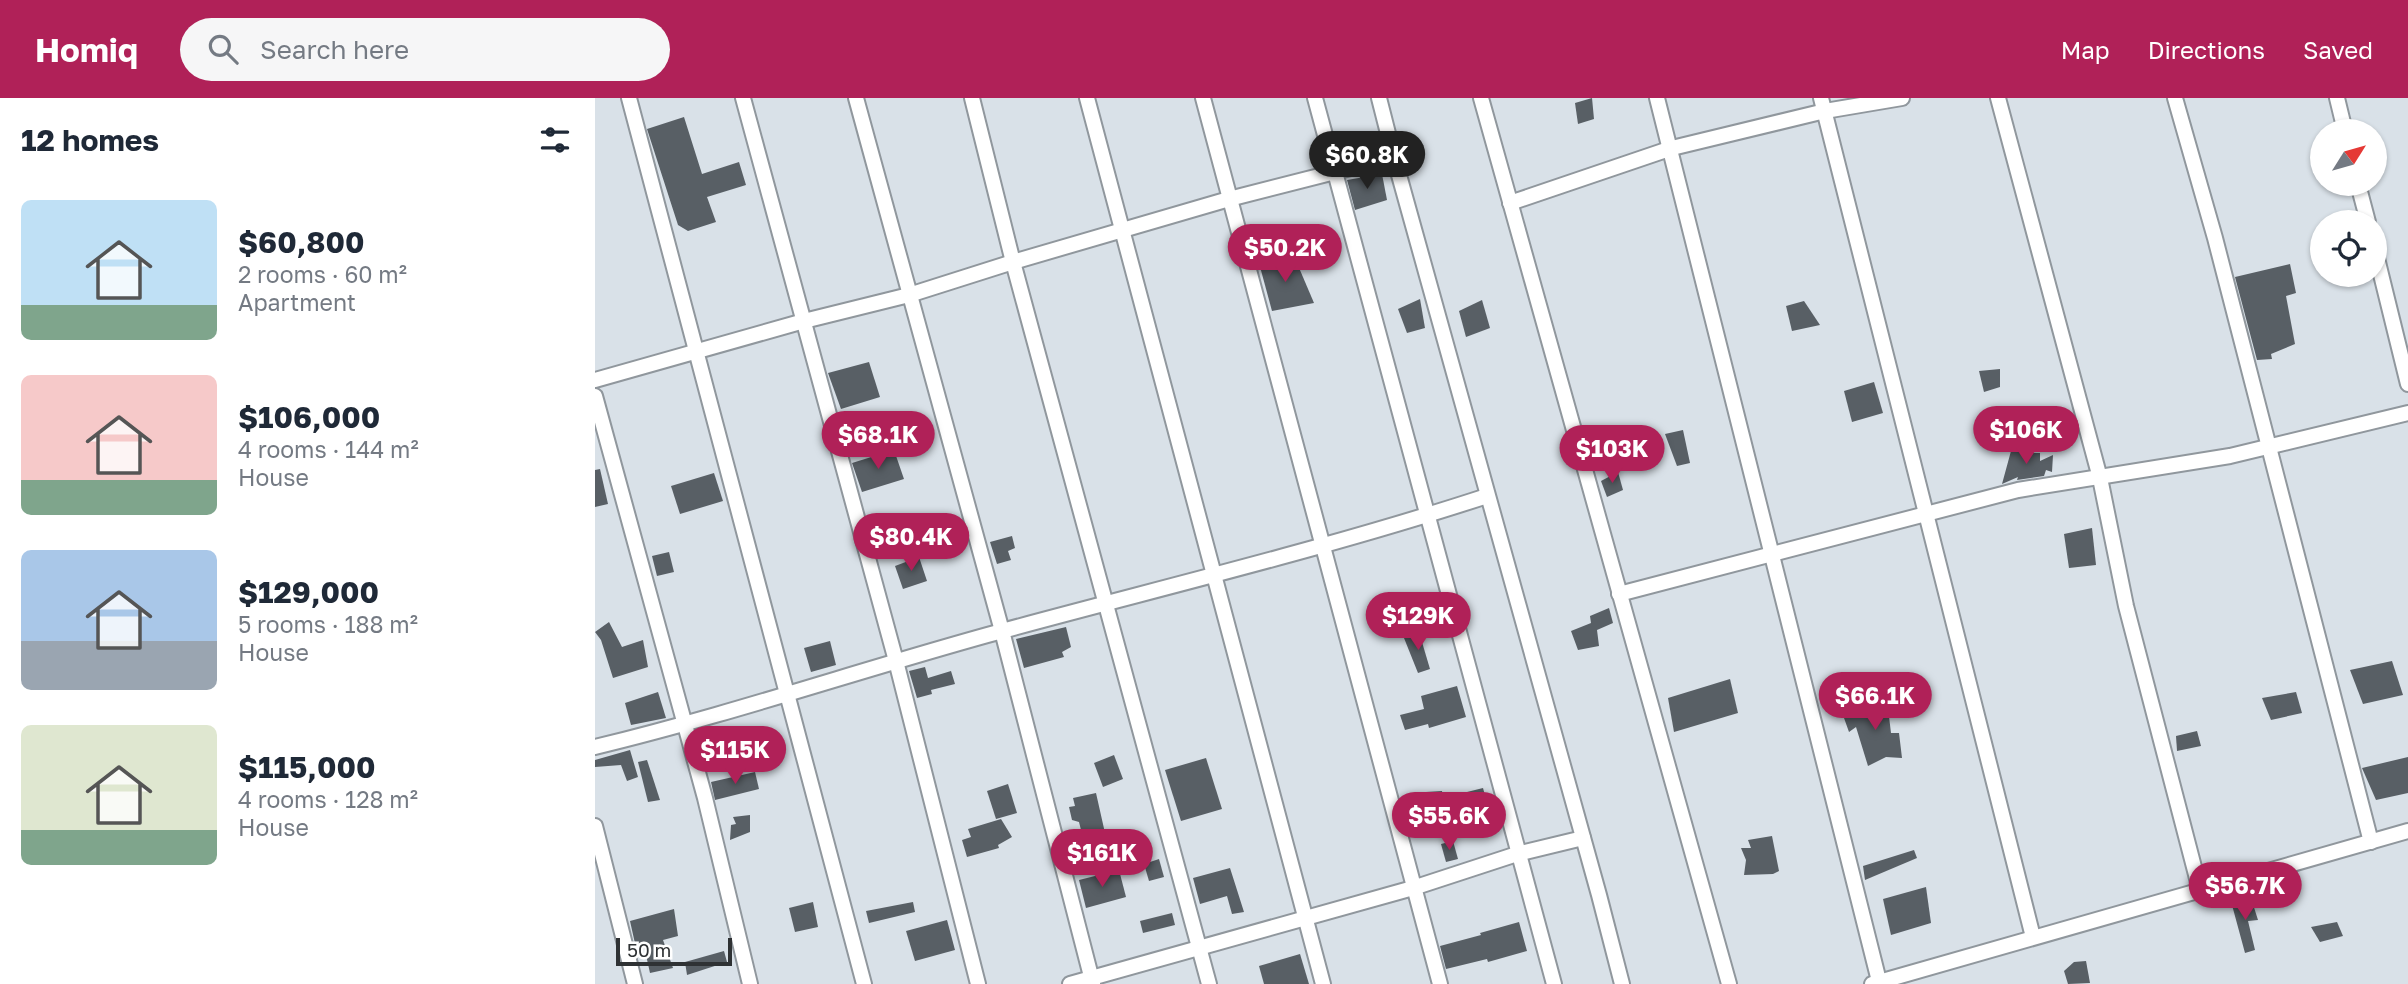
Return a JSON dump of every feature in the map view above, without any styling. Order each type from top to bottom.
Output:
[{"type":"street","points":[[629,98],[864,984]]},
{"type":"street","points":[[744,98],[896,661],[978,984]]},
{"type":"street","points":[[856,98],[1002,631],[1092,981]]},
{"type":"street","points":[[972,98],[1013,262],[1209,984]]},
{"type":"street","points":[[1087,98],[1323,984]]},
{"type":"street","points":[[1203,98],[1440,984]]},
{"type":"street","points":[[1315,98],[1554,984]]},
{"type":"street","points":[[1379,98],[1622,984]]},
{"type":"street","points":[[1481,98],[1729,984]]},
{"type":"street","points":[[1657,98],[1672,148],[1772,553],[1875,983],[2408,831]]},
{"type":"street","points":[[1510,203],[1672,148],[1823,105],[1902,98]]},
{"type":"street","points":[[1998,98],[2100,478],[2126,606],[2200,890]]},
{"type":"street","points":[[2175,98],[2215,238],[2371,842]]},
{"type":"street","points":[[2337,98],[2343,119]]},
{"type":"street","points":[[1823,105],[1924,514],[2033,937]]},
{"type":"street","points":[[595,380],[804,321],[909,295],[1229,199],[1394,157]]},
{"type":"street","points":[[2384,287],[2408,384]]},
{"type":"street","points":[[595,396],[705,798],[750,984]]},
{"type":"street","points":[[1619,594],[2018,490],[2270,447],[2408,414]]},
{"type":"street","points":[[595,747],[685,725],[896,661],[1324,545],[1487,496]]},
{"type":"street","points":[[595,826],[635,984]]},
{"type":"street","points":[[1070,984],[1092,981],[1199,946],[1413,888],[1517,854],[1583,838]]},
{"type":"building","points":[[1592,98],[1594,119],[1578,124],[1575,103]]},
{"type":"building","points":[[684,117],[702,174],[739,162],[746,185],[707,197],[716,222],[688,231],[678,225],[647,129]]},
{"type":"building","points":[[1382,174],[1387,200],[1355,210],[1347,180]]},
{"type":"building","points":[[1294,256],[1314,303],[1272,311],[1259,263]]},
{"type":"building","points":[[2290,264],[2296,293],[2286,296],[2295,344],[2271,354],[2272,359],[2257,360],[2235,277]]},
{"type":"building","points":[[1420,299],[1425,328],[1407,333],[1398,309]]},
{"type":"building","points":[[1482,300],[1490,328],[1466,337],[1459,311]]},
{"type":"building","points":[[1804,301],[1820,325],[1792,331],[1786,306]]},
{"type":"building","points":[[869,362],[880,397],[841,409],[828,373]]},
{"type":"building","points":[[2000,369],[2000,387],[1984,392],[1979,371]]},
{"type":"building","points":[[1874,382],[1883,413],[1852,422],[1844,391]]},
{"type":"building","points":[[1683,430],[1690,463],[1677,466],[1665,434]]},
{"type":"building","points":[[2025,448],[2026,453],[2040,453],[2040,461],[2053,455],[2052,472],[2046,470],[2044,476],[2017,480],[2018,477],[2002,484],[2011,451]]},
{"type":"building","points":[[894,450],[904,479],[862,492],[852,463]]},
{"type":"building","points":[[600,469],[608,504],[595,507],[595,470]]},
{"type":"building","points":[[1618,472],[1623,490],[1607,497],[1601,481]]},
{"type":"building","points":[[714,473],[723,501],[680,514],[671,486]]},
{"type":"building","points":[[2092,528],[2096,565],[2069,568],[2064,534]]},
{"type":"building","points":[[1012,536],[1015,548],[1008,551],[1011,560],[997,564],[990,542]]},
{"type":"building","points":[[669,552],[674,572],[657,576],[652,556]]},
{"type":"building","points":[[919,557],[927,581],[903,589],[895,566]]},
{"type":"building","points":[[1609,608],[1613,623],[1597,630],[1599,646],[1578,650],[1571,631],[1591,623],[1590,616]]},
{"type":"building","points":[[609,622],[622,647],[643,640],[648,667],[613,678],[601,640],[595,632]]},
{"type":"building","points":[[1066,627],[1071,647],[1062,652],[1064,657],[1024,668],[1016,639]]},
{"type":"building","points":[[1419,632],[1430,669],[1418,673],[1404,638]]},
{"type":"building","points":[[830,641],[836,665],[811,672],[804,648]]},
{"type":"building","points":[[2392,661],[2403,695],[2363,704],[2350,670]]},
{"type":"building","points":[[925,667],[928,678],[951,671],[955,684],[931,690],[932,694],[917,698],[909,671]]},
{"type":"building","points":[[1730,679],[1738,713],[1674,732],[1668,698]]},
{"type":"building","points":[[1457,686],[1466,717],[1429,728],[1428,724],[1405,730],[1400,715],[1424,709],[1421,696]]},
{"type":"building","points":[[658,692],[666,718],[631,725],[625,703]]},
{"type":"building","points":[[2296,692],[2302,713],[2271,720],[2262,698]]},
{"type":"building","points":[[1887,700],[1891,733],[1899,733],[1902,758],[1886,757],[1868,766],[1856,727],[1849,732],[1844,718],[1855,712],[1854,706]]},
{"type":"building","points":[[2197,731],[2201,746],[2177,751],[2176,736]]},
{"type":"building","points":[[630,750],[638,777],[627,781],[621,765],[595,767],[595,760]]},
{"type":"building","points":[[1114,755],[1123,779],[1103,787],[1094,763]]},
{"type":"building","points":[[2408,757],[2408,793],[2376,800],[2362,768]]},
{"type":"building","points":[[1206,758],[1222,809],[1181,821],[1165,770]]},
{"type":"building","points":[[647,760],[660,800],[648,802],[638,762]]},
{"type":"building","points":[[755,772],[759,789],[715,800],[711,782]]},
{"type":"building","points":[[1008,784],[1017,813],[996,819],[987,791]]},
{"type":"building","points":[[1483,788],[1486,799],[1446,810],[1415,813],[1414,806],[1427,802],[1426,792],[1442,791],[1443,798]]},
{"type":"building","points":[[1096,793],[1105,833],[1083,838],[1079,822],[1072,820],[1069,807],[1075,806],[1073,798]]},
{"type":"building","points":[[750,815],[750,832],[730,840],[731,825],[736,824],[733,817]]},
{"type":"building","points":[[1001,819],[1012,837],[998,845],[999,848],[967,857],[962,840],[971,837],[968,829]]},
{"type":"building","points":[[1772,836],[1779,871],[1773,874],[1744,875],[1746,860],[1741,848],[1751,848],[1748,840]]},
{"type":"building","points":[[1453,841],[1458,859],[1446,862],[1441,844]]},
{"type":"building","points":[[1914,850],[1917,858],[1865,880],[1863,866]]},
{"type":"building","points":[[1159,859],[1164,877],[1149,881],[1144,864]]},
{"type":"building","points":[[1230,868],[1244,912],[1232,914],[1227,896],[1200,904],[1193,878]]},
{"type":"building","points":[[1119,870],[1126,897],[1086,908],[1079,880]]},
{"type":"building","points":[[1926,887],[1931,923],[1891,935],[1883,899]]},
{"type":"building","points":[[2251,898],[2258,920],[2248,921],[2255,950],[2245,953],[2232,905]]},
{"type":"building","points":[[813,902],[818,927],[795,932],[789,908]]},
{"type":"building","points":[[913,902],[915,912],[869,923],[866,911]]},
{"type":"building","points":[[674,909],[678,936],[663,940],[673,968],[650,973],[644,946],[636,948],[630,921]]},
{"type":"building","points":[[1172,913],[1175,925],[1143,933],[1140,921]]},
{"type":"building","points":[[947,920],[955,950],[915,961],[906,931]]},
{"type":"building","points":[[1519,922],[1527,951],[1488,962],[1487,959],[1446,969],[1440,946]]},
{"type":"building","points":[[2337,922],[2343,936],[2320,942],[2311,927]]},
{"type":"building","points":[[724,951],[727,962],[687,975],[685,962]]},
{"type":"building","points":[[1300,954],[1309,984],[1264,984],[1259,966]]},
{"type":"building","points":[[2086,961],[2090,983],[2068,984],[2064,971],[2074,962]]}]
